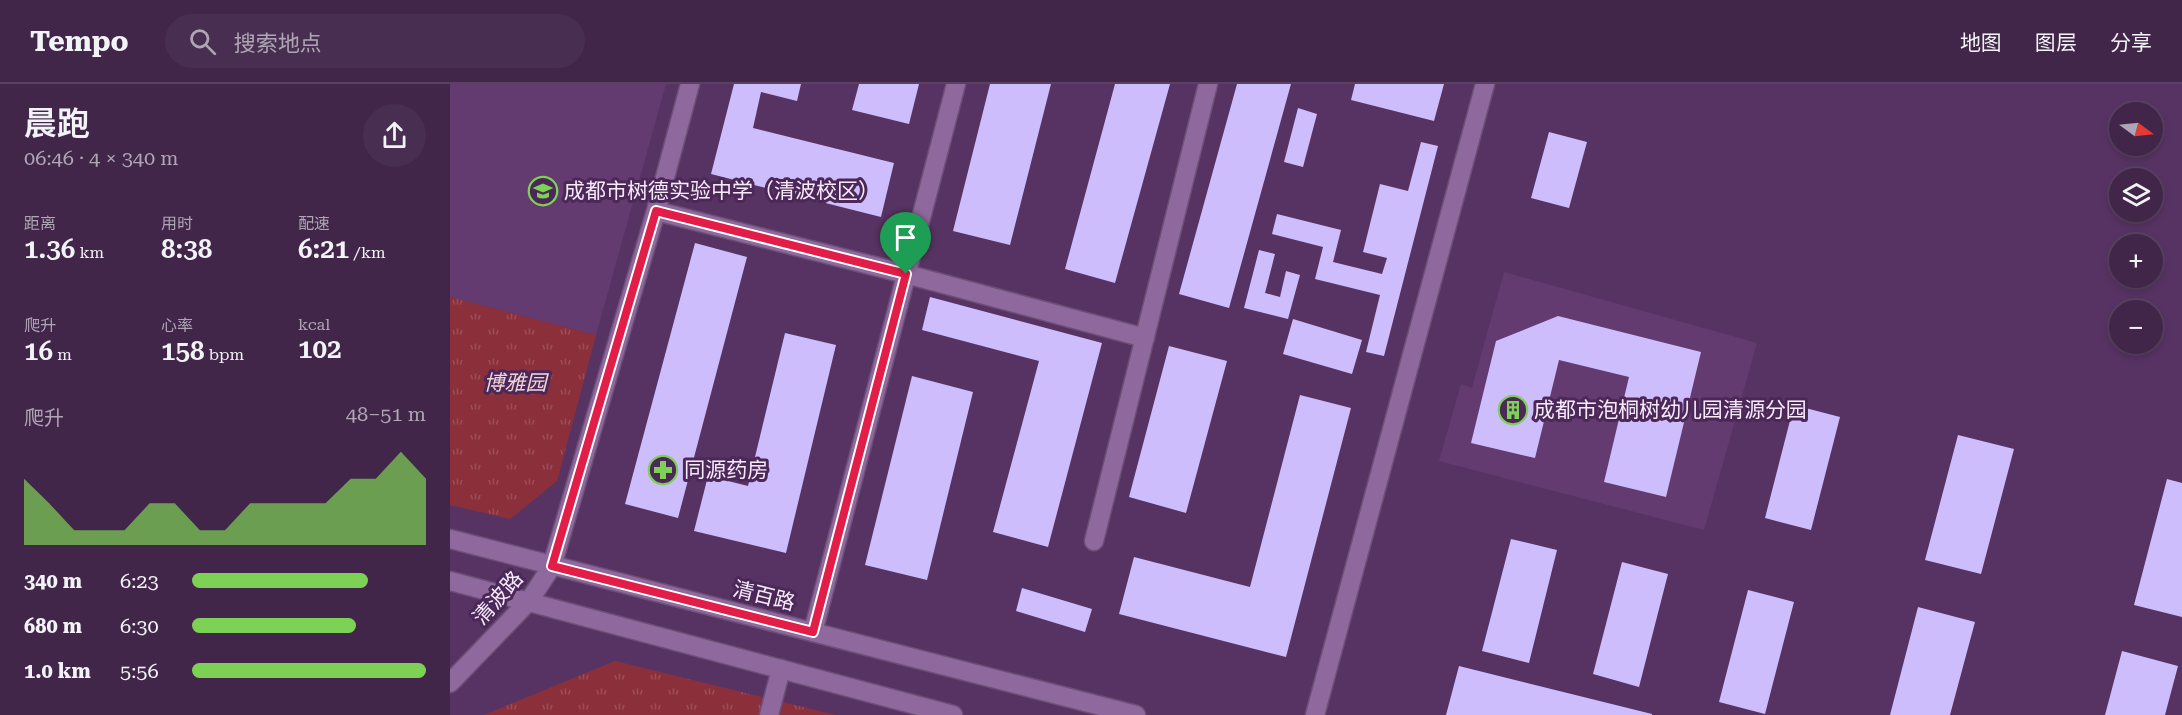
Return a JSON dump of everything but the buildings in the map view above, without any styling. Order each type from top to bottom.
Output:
[{"type":"street","name":"清波路","points":[[450,683],[529,601],[552,566],[656,211],[690,84]]},
{"type":"street","points":[[813,632],[956,84]]},
{"type":"street","points":[[1094,541],[1208,84]]},
{"type":"street","points":[[1315,715],[1485,84]]},
{"type":"street","points":[[656,211],[906,274],[1145,338]]},
{"type":"street","name":"清百路","points":[[450,539],[1136,715]]},
{"type":"street","points":[[450,581],[953,715]]},
{"type":"street","points":[[769,715],[781,669]]},
{"type":"shaded area","name":"成都市树德实验中学（清波校区）","points":[[450,84],[666,84],[596,335],[450,297]]},
{"type":"shaded area","points":[[1504,272],[1757,343],[1704,530],[1439,461],[1461,384],[1472,388]]},
{"type":"green space","name":"博雅园","points":[[450,297],[596,335],[557,481],[510,519],[450,505]]},
{"type":"green space","points":[[615,661],[836,715],[484,715]]},
{"type":"place","name":"成都市树德实验中学（清波校区）","points":[[543,191]]},
{"type":"place","name":"成都市泡桐树幼儿园清源分园","points":[[1513,410]]},
{"type":"place","name":"同源药房","points":[[663,470]]},
{"type":"route","points":[[656,211],[906,274],[813,632],[552,566],[656,211]]}]
